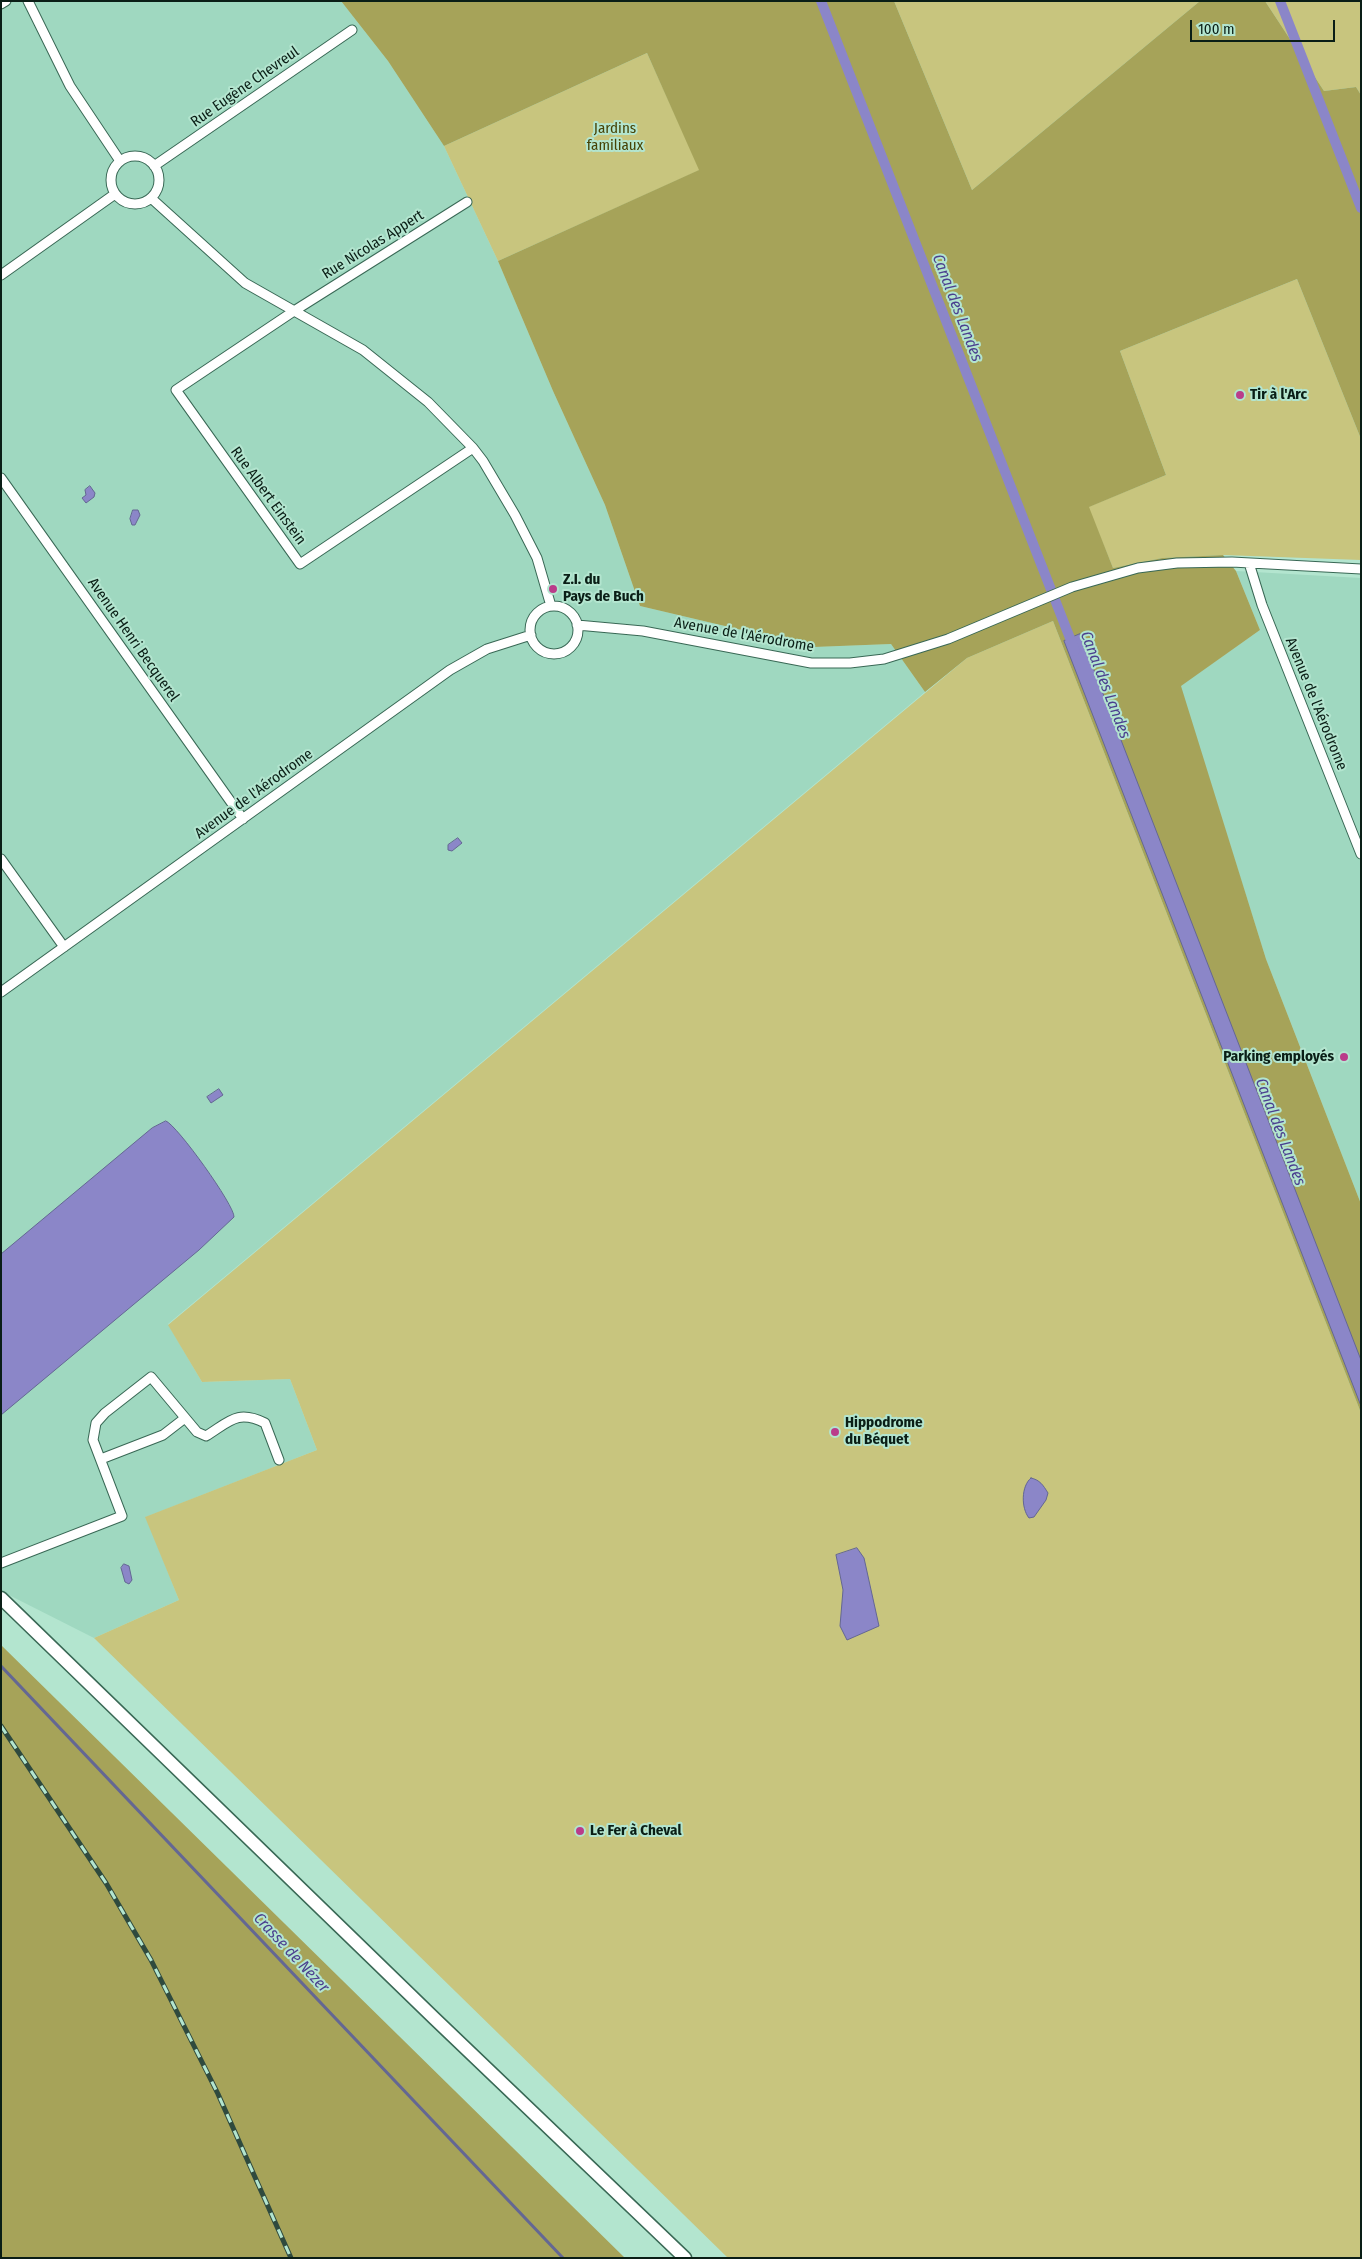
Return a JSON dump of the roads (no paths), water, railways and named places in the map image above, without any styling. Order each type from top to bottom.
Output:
[{"type":"main road","points":[[1,1598],[685,2258]]},
{"type":"street","points":[[1,4],[6,1]]},
{"type":"street","points":[[28,1],[70,86],[120,162]]},
{"type":"street","name":"Rue Eugène Chevreul","points":[[154,166],[352,30]]},
{"type":"street","points":[[137,156],[149,160],[154,166],[159,182],[155,194],[151,198],[135,204],[124,201],[115,194],[111,184],[112,174],[125,158],[137,156]]},
{"type":"street","points":[[1,275],[115,194]]},
{"type":"street","points":[[151,198],[245,283],[363,350],[428,402],[473,448],[515,515],[537,558],[551,606]]},
{"type":"street","name":"Rue Nicolas Appert","points":[[294,311],[466,202]]},
{"type":"street","name":"Rue Albert Einstein","points":[[294,311],[176,390],[300,564],[473,448]]},
{"type":"street","name":"Avenue Henri Becquerel","points":[[1,478],[243,819]]},
{"type":"street","name":"Avenue de l'Aérodrome","points":[[577,625],[643,631],[811,662],[850,663],[884,659],[948,639],[1072,587],[1115,573],[1161,564],[1249,563],[1361,569]]},
{"type":"street","name":"Avenue de l'Aérodrome","points":[[1249,563],[1262,605],[1361,854]]},
{"type":"street","points":[[551,606],[564,608],[570,612],[577,625],[576,639],[572,645],[560,653],[545,652],[539,648],[531,636],[530,628],[537,613],[551,606]]},
{"type":"street","name":"Avenue de l'Aérodrome","points":[[1,992],[450,670],[487,649],[531,636]]},
{"type":"street","points":[[1,859],[64,947]]},
{"type":"street","points":[[1,1563],[122,1516],[93,1440],[96,1423],[105,1413],[151,1377],[196,1432],[206,1436],[235,1416],[253,1417],[265,1423],[279,1460]]},
{"type":"street","points":[[101,1459],[162,1435],[185,1418]]},
{"type":"waterway","name":"Canal des Landes","points":[[821,1],[1075,651]]},
{"type":"waterway","points":[[1280,1],[1361,208]]},
{"type":"waterway","name":"Crasse de Nézer","points":[[1,1666],[563,2258]]},
{"type":"railway","points":[[1,1726],[106,1883],[151,1960],[218,2094],[291,2258]]},
{"type":"place","name":"Tir à l'Arc","points":[[1240,395]]},
{"type":"place","name":"Z.I. du Pays de Buch","points":[[553,589]]},
{"type":"place","name":"Parking employés","points":[[1344,1057]]},
{"type":"place","name":"Hippodrome du Béquet","points":[[835,1432]]},
{"type":"place","name":"Le Fer à Cheval","points":[[580,1831]]},
{"type":"park label","name":"Jardins familiaux","points":[[615,138]]}]
